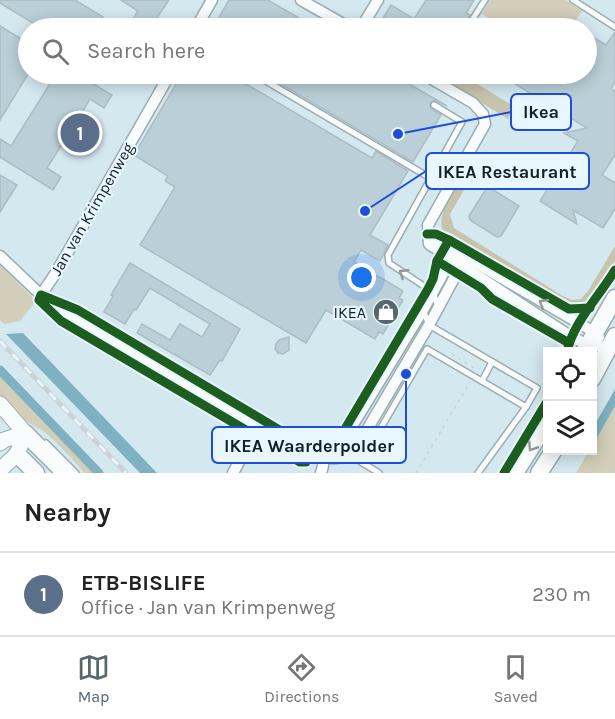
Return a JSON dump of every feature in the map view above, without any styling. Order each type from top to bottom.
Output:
[{"type":"main road","points":[[588,343],[615,298]]},
{"type":"main road","points":[[597,370],[612,342]]},
{"type":"main road","points":[[3,407],[65,473]]},
{"type":"main road","points":[[515,473],[543,429]]},
{"type":"main road","points":[[1,440],[26,433]]},
{"type":"main road","points":[[0,470],[17,454],[26,433]]},
{"type":"main road","points":[[1,440],[36,473]]},
{"type":"main road","points":[[539,473],[551,455]]},
{"type":"street","points":[[201,18],[212,0]]},
{"type":"street","points":[[301,0],[332,18]]},
{"type":"street","points":[[367,18],[378,0]]},
{"type":"street","name":"Jan van Krimpenweg","points":[[0,256],[46,293],[164,84]]},
{"type":"street","points":[[446,84],[483,114],[484,124],[428,225],[427,234],[477,275],[567,334],[588,343],[612,342]]},
{"type":"street","points":[[46,293],[76,321],[309,453],[331,460],[342,458],[356,450],[392,400],[448,288],[458,259]]},
{"type":"street","points":[[322,457],[340,446],[433,292],[458,259]]},
{"type":"street","points":[[458,259],[588,343]]},
{"type":"street","points":[[448,288],[462,277],[477,275]]},
{"type":"street","points":[[234,473],[259,425]]},
{"type":"street","points":[[321,473],[322,457]]},
{"type":"lane","points":[[473,18],[485,0]]},
{"type":"lane","points":[[573,0],[615,27]]},
{"type":"lane","points":[[271,84],[432,179]]},
{"type":"lane","points":[[434,105],[462,122],[388,255],[389,263],[433,292],[438,308]]},
{"type":"lane","points":[[423,310],[429,324],[537,388],[478,473]]},
{"type":"lane","points":[[379,473],[361,462],[392,400],[427,350],[526,407]]},
{"type":"lane","points":[[482,381],[492,362]]},
{"type":"lane","points":[[3,407],[56,452],[76,473]]},
{"type":"path","points":[[416,473],[478,369],[450,353]]},
{"type":"shaded area","points":[[490,0],[565,0],[582,11],[577,18],[489,18],[482,14]]},
{"type":"shaded area","points":[[451,84],[477,84],[515,107],[508,119]]},
{"type":"shaded area","points":[[469,164],[477,168],[450,214],[454,228],[563,296],[572,300],[581,299],[615,246],[615,261],[588,302],[577,307],[570,306],[443,231],[441,223],[445,206]]},
{"type":"shaded area","points":[[0,265],[36,301],[20,321],[4,324],[0,320]]},
{"type":"shaded area","points":[[0,374],[95,473],[85,473],[56,442],[24,420],[0,395]]},
{"type":"shaded area","points":[[615,406],[615,473],[576,473],[587,455],[597,455],[597,438]]},
{"type":"water","points":[[23,333],[157,473],[140,473],[6,334]]},
{"type":"water","points":[[615,389],[615,406],[597,438],[597,421]]},
{"type":"building","points":[[0,0],[75,0],[103,17],[25,18],[0,3]]},
{"type":"building","points":[[121,0],[169,0],[157,18],[134,18],[138,11]]},
{"type":"building","points":[[229,0],[268,0],[299,18],[219,18]]},
{"type":"building","points":[[426,0],[474,0],[466,13],[470,15],[468,18],[415,18]]},
{"type":"building","points":[[391,5],[412,18],[383,18]]},
{"type":"building","points":[[0,26],[18,37],[18,84],[22,84],[0,120]]},
{"type":"building","points":[[615,32],[615,82],[611,89],[615,91],[615,155],[602,175],[615,183],[615,209],[603,228],[573,210],[577,224],[540,201],[578,141],[564,133],[587,128],[515,84],[597,84],[597,40],[606,45]]},
{"type":"building","points":[[50,84],[94,84],[112,95],[104,108],[90,99],[78,119],[92,127],[80,146],[66,138],[47,168],[61,177],[53,190],[0,157],[0,139],[11,146]]},
{"type":"building","points":[[176,84],[246,84],[372,158],[376,151],[408,171],[370,235],[388,245],[380,261],[361,250],[354,262],[403,291],[399,298],[403,300],[383,334],[379,332],[375,339],[326,310],[306,343],[140,245],[175,187],[165,181],[168,176],[134,155]]},
{"type":"building","points":[[281,84],[409,84],[447,106],[435,100],[430,103],[431,109],[441,115],[413,162]]},
{"type":"building","points":[[0,175],[17,185],[0,212]]},
{"type":"building","points":[[490,188],[519,206],[501,236],[497,237],[470,220],[469,216],[486,189]]},
{"type":"building","points":[[130,263],[240,329],[222,361],[220,360],[210,375],[137,333],[142,324],[170,340],[180,324],[202,337],[210,324],[150,288],[125,324],[104,312]]},
{"type":"building","points":[[289,337],[289,350],[283,354],[278,353],[275,349],[276,344],[279,340]]},
{"type":"waterway","points":[[0,370],[99,473]]},
{"type":"railway","points":[[0,341],[126,473]]},
{"type":"cycle path","points":[[427,234],[436,234],[449,240],[569,309],[590,308]]},
{"type":"cycle path","points":[[308,447],[306,462],[300,462],[61,321],[39,300],[41,295],[78,310],[308,447],[325,449],[339,439],[428,289],[437,261],[449,240]]},
{"type":"cycle path","points":[[437,261],[481,288],[492,299],[569,343]]},
{"type":"cycle path","points":[[568,347],[581,320],[615,270]]},
{"type":"cycle path","points":[[504,473],[547,401]]},
{"type":"place","name":"ETB-BISLIFE","points":[[80,133]]},
{"type":"place","name":"Ikea","points":[[398,134]]},
{"type":"place","name":"IKEA Restaurant","points":[[365,211]]},
{"type":"place","name":"IKEA","points":[[386,312]]},
{"type":"place","name":"IKEA Waarderpolder","points":[[406,374]]}]
